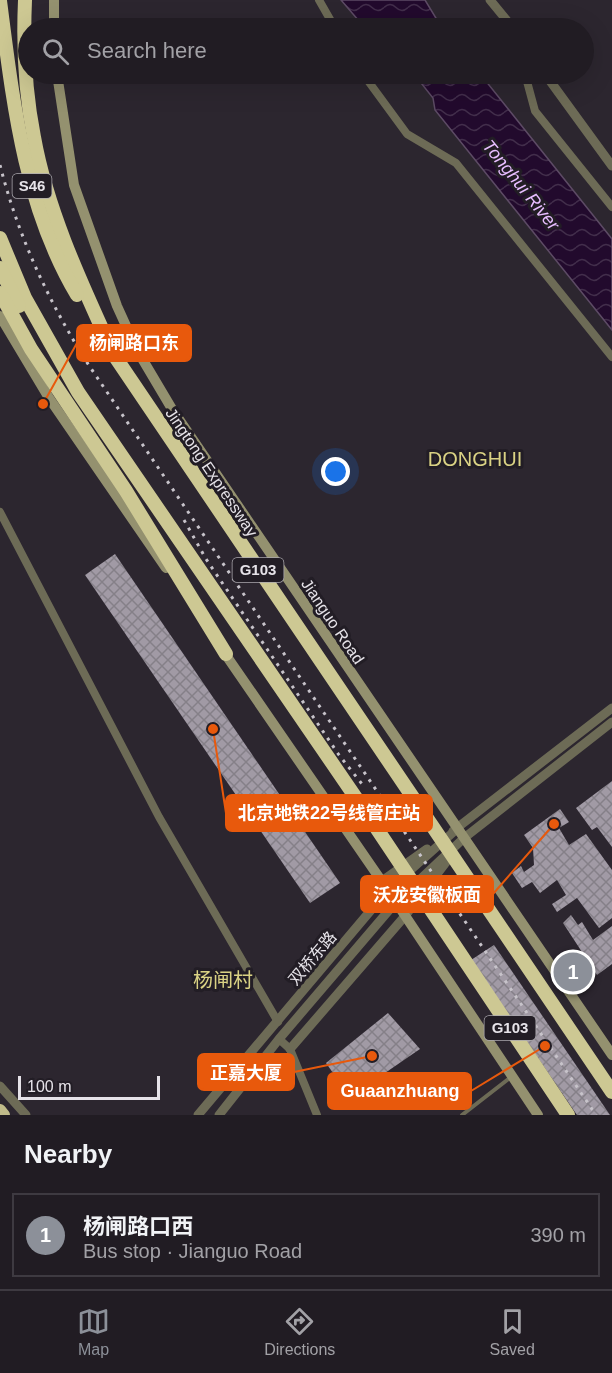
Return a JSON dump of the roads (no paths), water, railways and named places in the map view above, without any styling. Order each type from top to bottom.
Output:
[{"type":"highway","name":"Jingtong Expressway","points":[[25,0],[25,18]]},
{"type":"highway","name":"S46","points":[[0,1],[12,99],[25,163],[41,214],[74,289],[114,356]]},
{"type":"highway","name":"Jingtong Expressway","points":[[28,84],[34,137],[52,204],[80,280],[114,356],[612,1092]]},
{"type":"highway","name":"G103","points":[[0,238],[25,298],[78,392],[367,814],[568,1115]]},
{"type":"highway","points":[[0,268],[21,309],[78,392]]},
{"type":"highway","points":[[0,293],[31,349],[126,492],[226,654]]},
{"type":"highway","points":[[0,1110],[4,1115]]},
{"type":"main road","points":[[54,0],[54,18]]},
{"type":"main road","name":"Jianguo Road","points":[[59,84],[74,185],[117,306],[142,359],[172,409],[612,1055]]},
{"type":"main road","points":[[0,315],[49,398],[388,890],[538,1115]]},
{"type":"street","points":[[319,0],[329,18]]},
{"type":"street","points":[[490,0],[505,18]]},
{"type":"street","points":[[370,84],[407,134],[456,163],[612,357]]},
{"type":"street","points":[[528,84],[535,111],[612,207]]},
{"type":"street","points":[[552,84],[612,166]]},
{"type":"street","points":[[0,512],[159,817],[278,1022]]},
{"type":"street","name":"双桥东路","points":[[381,881],[458,828],[612,708]]},
{"type":"street","name":"双桥东路","points":[[219,1115],[279,1039],[396,902],[464,838],[612,722]]},
{"type":"street","name":"双桥东路","points":[[198,1115],[388,890],[458,828]]},
{"type":"street","name":"双桥东路","points":[[290,1049],[405,916],[464,838]]},
{"type":"street","points":[[279,1039],[290,1049],[317,1115]]},
{"type":"street","points":[[0,1086],[26,1115]]},
{"type":"lane","points":[[142,359],[177,339]]},
{"type":"lane","points":[[462,1115],[512,1077]]},
{"type":"water","points":[[341,0],[425,0],[436,18],[356,18]]},
{"type":"water","name":"Tonghui River","points":[[422,84],[488,84],[612,239],[612,330],[435,110],[433,98]]},
{"type":"railway","points":[[0,165],[25,242],[59,315],[86,361],[596,1115]]},
{"type":"railway","points":[[184,520],[206,559],[339,755],[362,784]]},
{"type":"place","name":"杨闸路口东","points":[[43,404]]},
{"type":"place","name":"北京地铁22号线管庄站","points":[[213,729]]},
{"type":"place","name":"沃龙安徽板面","points":[[554,824]]},
{"type":"place","name":"杨闸路口西","points":[[573,972]]},
{"type":"place","name":"Guaanzhuang","points":[[545,1046]]},
{"type":"place","name":"正嘉大厦","points":[[372,1056]]},
{"type":"district","name":"DONGHUI","points":[[475,459]]},
{"type":"district","name":"杨闸村","points":[[223,980]]}]
